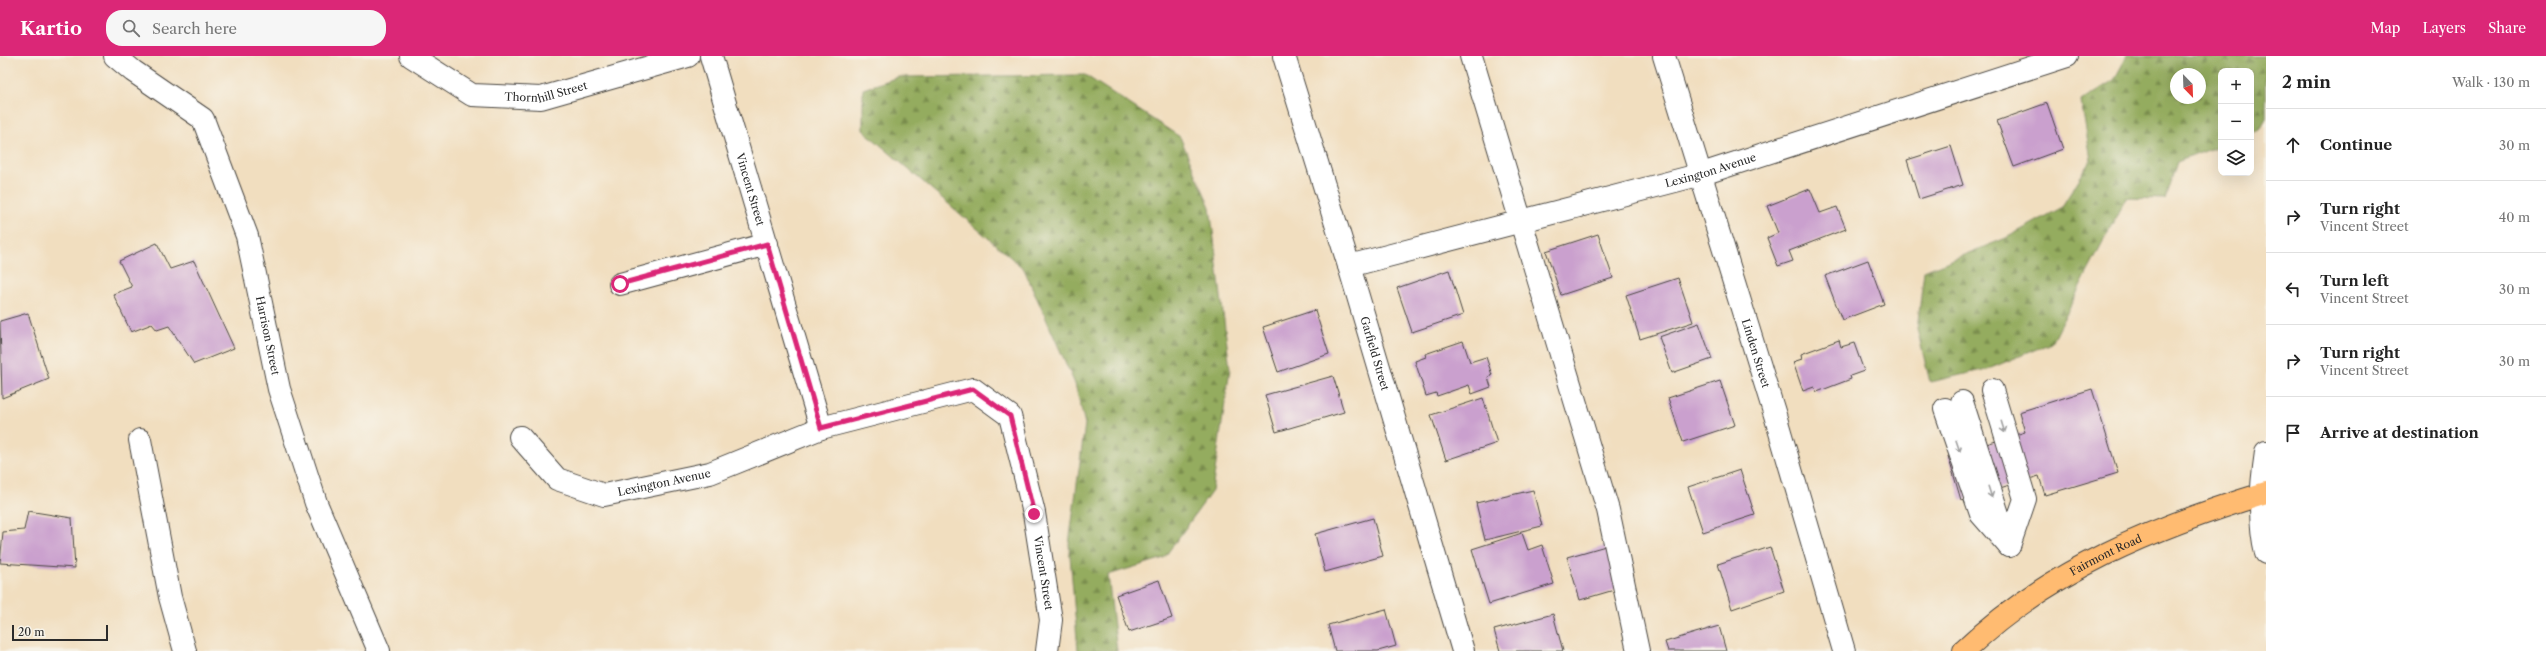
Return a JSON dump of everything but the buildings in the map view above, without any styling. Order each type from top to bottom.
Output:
[{"type":"main road","name":"Fairmont Road","points":[[1964,651],[1980,636],[2038,592],[2085,564],[2126,543],[2202,513],[2263,494]]},
{"type":"street","name":"Harrison Street","points":[[115,56],[133,72],[203,119],[247,236],[279,389],[316,503],[379,651]]},
{"type":"street","name":"Thornhill Street","points":[[410,56],[472,95],[541,98],[688,56]]},
{"type":"street","name":"Vincent Street","points":[[711,56],[821,428],[973,389],[1010,416],[1034,514],[1051,620],[1047,651]]},
{"type":"street","name":"Garfield Street","points":[[1284,56],[1349,266],[1463,651]]},
{"type":"street","points":[[1471,56],[1608,510],[1638,651]]},
{"type":"street","name":"Linden Street","points":[[1664,56],[1702,174],[1844,651]]},
{"type":"street","name":"Lexington Avenue","points":[[1349,266],[1702,174],[2067,56]]},
{"type":"street","points":[[620,284],[767,244]]},
{"type":"street","points":[[1969,399],[2025,499],[2009,546],[1969,399]]},
{"type":"street","name":"Lexington Avenue","points":[[520,437],[557,479],[604,495],[710,474],[821,428]]},
{"type":"street","points":[[140,440],[170,597],[185,651]]},
{"type":"street","points":[[2266,452],[2262,536],[2266,553]]},
{"type":"green space","points":[[2127,56],[2266,56],[2266,119],[2260,130],[2254,132],[2254,68],[2218,68],[2218,146],[2177,162],[2165,199],[2126,198],[2051,343],[1991,368],[1930,382],[1917,329],[1924,271],[2006,238],[2061,208],[2091,160],[2081,101],[2114,80]]},
{"type":"green space","points":[[1085,75],[1180,137],[1210,207],[1230,369],[1212,491],[1164,558],[1108,575],[1117,651],[1078,651],[1069,544],[1085,424],[1075,384],[1024,269],[863,130],[863,89],[898,77]]},
{"type":"route","points":[[620,284],[767,244],[821,428],[915,402],[973,389],[1010,416],[1034,514]]}]
